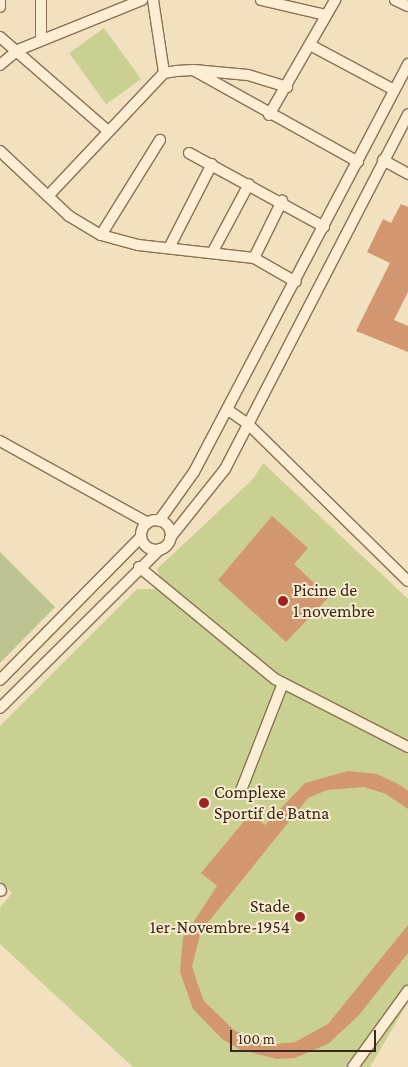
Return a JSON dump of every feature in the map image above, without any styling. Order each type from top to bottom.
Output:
[{"type":"street","points":[[0,0],[0,7]]},
{"type":"street","points":[[41,0],[41,40]]},
{"type":"street","points":[[0,64],[18,50],[142,0]]},
{"type":"street","points":[[153,0],[164,72]]},
{"type":"street","points":[[261,0],[326,15]]},
{"type":"street","points":[[269,115],[312,46],[335,0]]},
{"type":"street","points":[[395,0],[408,6]]},
{"type":"street","points":[[0,37],[18,50],[107,130]]},
{"type":"street","points":[[312,46],[394,90]]},
{"type":"street","points":[[0,441],[148,523],[159,521],[194,472],[228,410],[408,64]]},
{"type":"street","points":[[193,70],[269,115],[358,162]]},
{"type":"street","points":[[48,196],[107,130],[164,72],[193,70],[248,75],[287,87]]},
{"type":"street","points":[[0,708],[139,567],[160,549],[225,469],[383,160],[408,115]]},
{"type":"street","points":[[101,234],[160,140]]},
{"type":"street","points":[[0,151],[69,216],[101,234],[138,244],[170,246],[254,258],[296,282]]},
{"type":"street","points":[[189,153],[282,201],[324,227]]},
{"type":"street","points":[[383,160],[408,174]]},
{"type":"street","points":[[170,246],[212,164]]},
{"type":"street","points":[[212,253],[249,184]]},
{"type":"street","points":[[254,258],[282,201]]},
{"type":"street","points":[[228,410],[248,424],[408,581]]},
{"type":"street","points":[[159,521],[168,528],[170,538]]},
{"type":"street","points":[[0,680],[141,537],[148,523]]},
{"type":"street","points":[[141,537],[149,548],[160,549]]},
{"type":"street","points":[[139,567],[283,683],[408,747]]},
{"type":"street","points":[[240,794],[283,683]]},
{"type":"street","points":[[353,1067],[408,991]]},
{"type":"green space","points":[[104,28],[141,79],[106,104],[69,53]]},
{"type":"green space","name":"Complexe Sportif de Batna","points":[[263,463],[408,599],[408,1002],[370,1067],[133,1067],[0,944],[0,908],[12,893],[0,881],[0,726],[137,589],[154,589],[162,581],[157,569],[253,479]]},
{"type":"green space","points":[[0,552],[55,607],[0,663]]},
{"type":"building","points":[[401,204],[408,207],[408,292],[394,320],[408,326],[408,352],[356,331],[390,263],[367,252],[383,219],[391,223]]},
{"type":"building","points":[[272,516],[308,548],[294,564],[329,597],[286,642],[218,580]]},
{"type":"building","points":[[348,771],[377,774],[400,785],[408,791],[408,809],[386,794],[364,787],[327,790],[308,798],[201,931],[192,966],[198,985],[204,1001],[235,1031],[275,1044],[295,1042],[328,1024],[408,925],[408,953],[359,1015],[328,1044],[295,1058],[277,1059],[241,1050],[222,1039],[193,1009],[180,972],[183,938],[217,886],[201,873],[250,814],[265,825],[305,783]]},
{"type":"place","name":"Picine de 1 novembre","points":[[283,601]]},
{"type":"place","name":"Complexe Sportif de Batna","points":[[204,803]]},
{"type":"place","name":"Stade 1er-Novembre-1954","points":[[300,917]]}]
